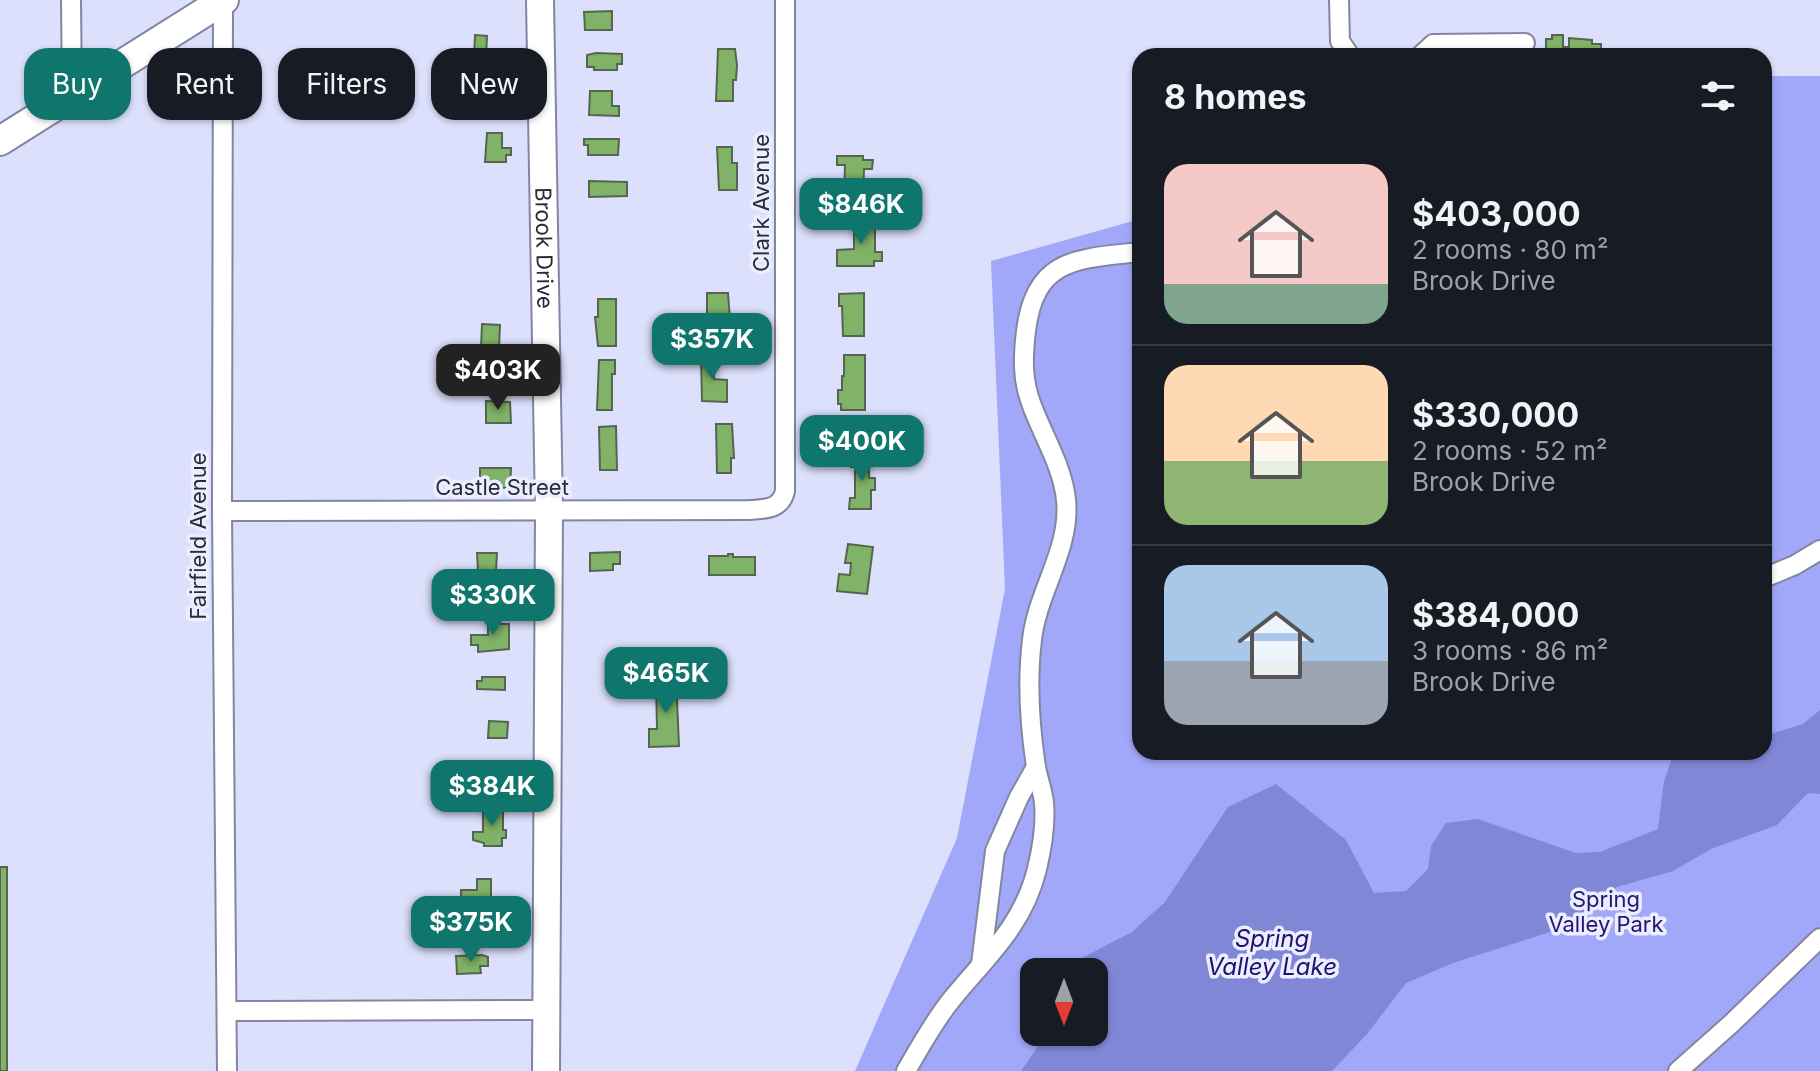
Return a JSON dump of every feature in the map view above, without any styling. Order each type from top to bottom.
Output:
[{"type":"main road","points":[[131,59],[224,0]]},
{"type":"main road","points":[[0,141],[34,120]]},
{"type":"street","points":[[71,0],[71,48]]},
{"type":"street","name":"Fairfield Avenue","points":[[224,0],[222,511],[227,1071]]},
{"type":"street","name":"Brook Drive","points":[[540,0],[549,512],[546,1071]]},
{"type":"street","name":"Clark Avenue","points":[[782,502],[785,491],[785,0]]},
{"type":"street","points":[[1339,0],[1340,41],[1345,48]]},
{"type":"street","points":[[1429,48],[1433,44],[1525,43]]},
{"type":"street","points":[[906,1071],[949,1003],[1007,936],[1025,903],[1043,838],[1044,803],[1036,767],[1032,708],[1032,640],[1067,517],[1063,484],[1026,387],[1022,361],[1033,296],[1052,273],[1081,259],[1132,253]]},
{"type":"street","name":"Castle Street","points":[[222,511],[750,510],[776,506],[782,502]]},
{"type":"street","points":[[1772,575],[1820,550]]},
{"type":"street","points":[[981,964],[995,851],[1036,767]]},
{"type":"street","points":[[1678,1071],[1820,938]]},
{"type":"street","points":[[227,1011],[545,1010]]},
{"type":"green space","name":"Spring Valley Park","points":[[1772,76],[1820,76],[1820,1071],[855,1071],[957,838],[1005,589],[991,261],[1132,221],[1132,760],[1772,760]]},
{"type":"water","name":"Spring Valley Lake","points":[[1820,710],[1820,794],[1808,793],[1777,825],[1711,849],[1673,871],[1617,887],[1591,908],[1550,932],[1453,963],[1406,983],[1367,1034],[1332,1071],[1021,1071],[1038,1046],[1108,1046],[1108,958],[1082,958],[1132,932],[1165,902],[1228,807],[1276,784],[1346,840],[1374,893],[1406,891],[1428,869],[1431,846],[1446,823],[1478,819],[1576,853],[1600,852],[1658,829],[1664,781],[1671,760],[1772,760],[1772,734],[1803,724]]},
{"type":"building","points":[[612,11],[612,30],[585,30],[584,12]]},
{"type":"building","points":[[475,35],[487,36],[486,48],[474,48]]},
{"type":"building","points":[[1552,35],[1563,35],[1563,47],[1569,47],[1569,38],[1592,40],[1592,44],[1601,44],[1601,48],[1546,48],[1546,39],[1552,39]]},
{"type":"building","points":[[718,49],[735,49],[737,65],[733,101],[716,101]]},
{"type":"building","points":[[622,54],[622,64],[617,64],[617,70],[587,67],[587,55]]},
{"type":"building","points":[[590,91],[612,91],[612,106],[619,106],[619,116],[589,115]]},
{"type":"building","points":[[487,133],[502,133],[502,148],[511,148],[506,162],[485,162]]},
{"type":"building","points":[[584,139],[619,139],[618,155],[588,155],[588,145],[584,145]]},
{"type":"building","points":[[717,147],[732,147],[732,163],[737,163],[737,190],[719,190]]},
{"type":"building","points":[[837,156],[863,156],[863,160],[873,160],[872,169],[864,169],[863,199],[844,199],[845,165],[837,165]]},
{"type":"building","points":[[589,181],[627,182],[627,196],[589,197]]},
{"type":"building","points":[[854,218],[875,218],[875,252],[882,252],[882,261],[874,261],[874,266],[837,266],[837,250],[854,249]]},
{"type":"building","points":[[707,293],[728,293],[731,333],[707,333]]},
{"type":"building","points":[[864,293],[864,336],[843,336],[839,294]]},
{"type":"building","points":[[598,299],[616,299],[616,346],[598,346],[595,317],[598,317]]},
{"type":"building","points":[[482,324],[500,325],[499,349],[481,348]]},
{"type":"building","points":[[701,353],[715,353],[714,379],[727,380],[727,402],[702,401]]},
{"type":"building","points":[[844,355],[865,355],[865,410],[841,410],[841,404],[838,404],[838,390],[842,390],[844,376]]},
{"type":"building","points":[[599,360],[615,360],[612,410],[597,410]]},
{"type":"building","points":[[486,401],[510,402],[511,423],[486,423]]},
{"type":"building","points":[[716,424],[732,424],[734,458],[731,458],[731,473],[717,473]]},
{"type":"building","points":[[616,426],[617,470],[600,470],[599,427]]},
{"type":"building","points":[[851,454],[869,455],[869,478],[875,478],[875,490],[871,490],[871,509],[849,509],[850,498],[855,498],[855,467],[851,467]]},
{"type":"building","points":[[480,468],[511,468],[510,488],[484,487],[484,480],[480,480]]},
{"type":"building","points":[[848,544],[873,547],[867,594],[837,591],[839,574],[850,575],[851,563],[845,563]]},
{"type":"building","points":[[620,552],[620,564],[613,564],[613,570],[590,571],[590,553]]},
{"type":"building","points":[[477,553],[497,553],[495,589],[479,590]]},
{"type":"building","points":[[733,554],[733,557],[755,557],[755,575],[709,575],[709,556]]},
{"type":"building","points":[[488,616],[499,616],[499,624],[509,624],[509,649],[478,652],[478,645],[471,645],[471,635],[488,635]]},
{"type":"building","points":[[482,677],[505,677],[505,690],[477,689],[477,681],[482,681]]},
{"type":"building","points":[[656,677],[676,677],[679,746],[649,747],[649,729],[657,729]]},
{"type":"building","points":[[489,721],[508,722],[507,738],[488,738]]},
{"type":"building","points":[[483,808],[503,808],[506,838],[502,838],[502,846],[484,846],[484,843],[473,840],[473,832],[483,832]]},
{"type":"building","points":[[0,867],[7,867],[7,1071],[0,1071]]},
{"type":"building","points":[[477,879],[491,879],[491,906],[477,906],[477,901],[461,901],[461,890],[477,890]]},
{"type":"building","points":[[456,956],[488,957],[488,966],[480,966],[481,973],[457,974]]}]
